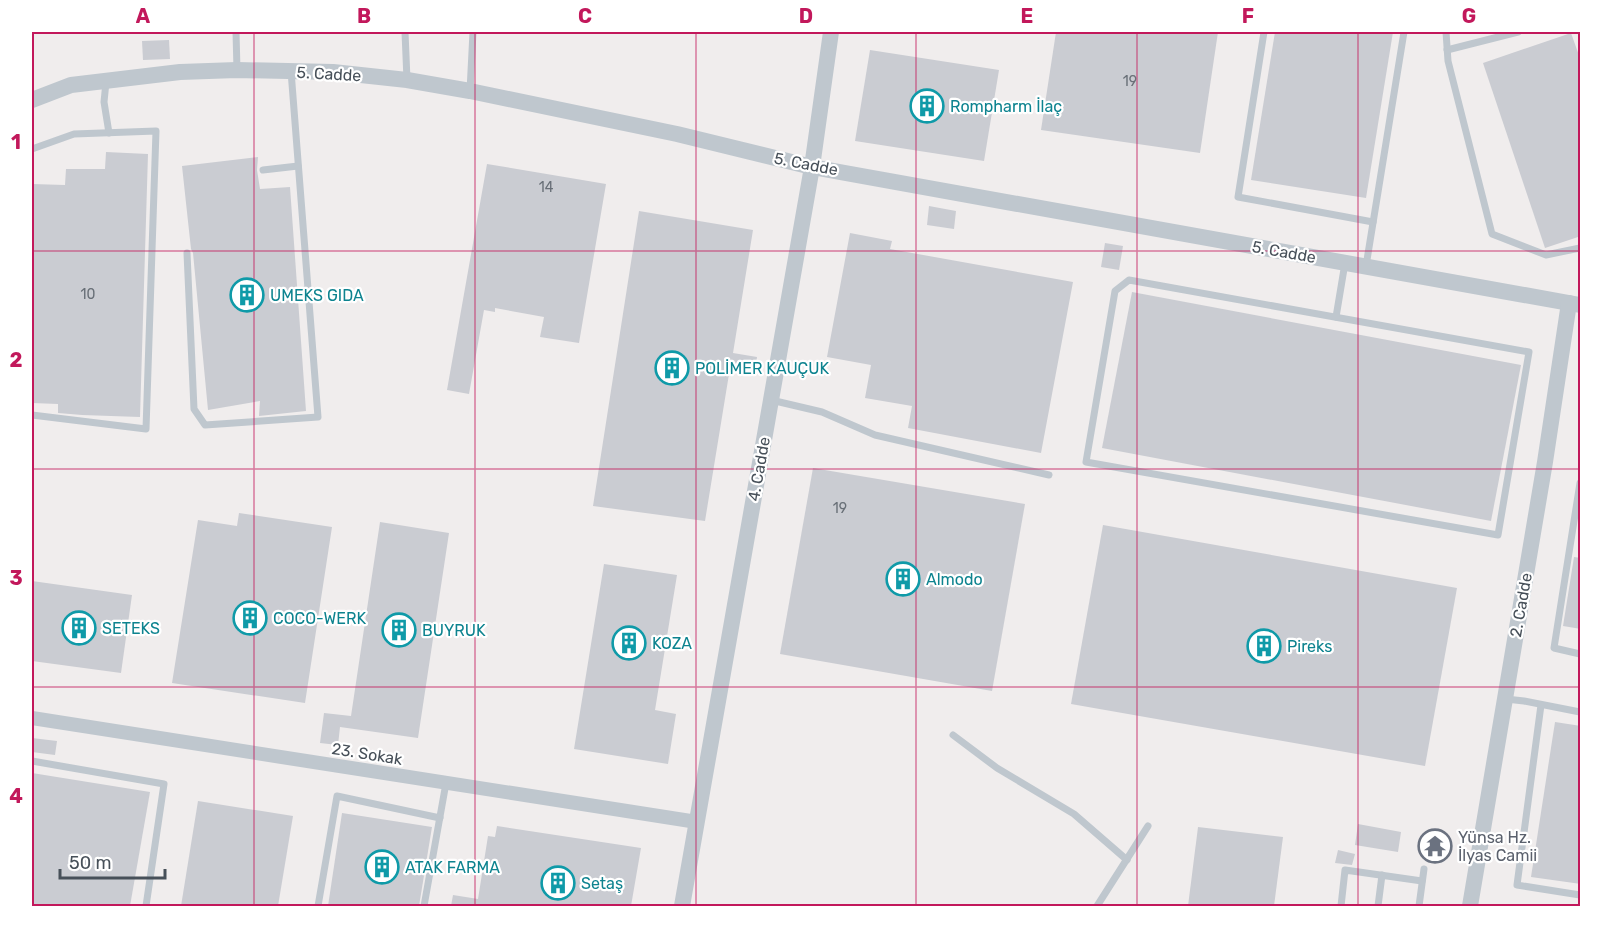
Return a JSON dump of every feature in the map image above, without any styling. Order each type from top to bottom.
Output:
[{"type":"street","name":"4. Cadde","points":[[682,906],[812,166],[831,32]]},
{"type":"street","name":"5. Cadde","points":[[32,100],[71,85],[180,72],[237,70],[333,72],[407,80],[677,134],[812,166],[1575,304]]},
{"type":"street","name":"2. Cadde","points":[[1470,906],[1545,462],[1575,304]]},
{"type":"street","name":"23. Sokak","points":[[32,718],[696,822]]},
{"type":"lane","points":[[236,32],[237,70]]},
{"type":"lane","points":[[405,32],[407,80]]},
{"type":"lane","points":[[471,91],[473,32]]},
{"type":"lane","points":[[1264,32],[1238,197],[1373,222]]},
{"type":"lane","points":[[1366,266],[1404,32]]},
{"type":"lane","points":[[1446,32],[1448,61],[1492,234],[1546,255],[1581,248]]},
{"type":"lane","points":[[1447,50],[1518,32]]},
{"type":"lane","points":[[188,253],[194,409],[205,425],[318,417],[291,72]]},
{"type":"lane","points":[[106,80],[104,102],[109,133]]},
{"type":"lane","points":[[32,149],[74,134],[156,131],[146,429],[32,415]]},
{"type":"lane","points":[[263,170],[298,166]]},
{"type":"lane","points":[[1336,317],[1345,262]]},
{"type":"lane","points":[[1129,280],[1336,317],[1529,352],[1498,535],[1086,462],[1115,291],[1129,280]]},
{"type":"lane","points":[[771,400],[822,412],[875,435],[1049,476]]},
{"type":"lane","points":[[1581,483],[1554,648],[1581,654]]},
{"type":"lane","points":[[1505,699],[1581,712]]},
{"type":"lane","points":[[1541,705],[1517,885],[1581,895]]},
{"type":"lane","points":[[953,735],[997,768],[1074,814],[1127,860]]},
{"type":"lane","points":[[32,761],[164,784],[146,906]]},
{"type":"lane","points":[[424,906],[446,783]]},
{"type":"lane","points":[[318,906],[337,796],[440,818]]},
{"type":"lane","points":[[1096,906],[1148,826]]},
{"type":"lane","points":[[1419,906],[1424,869]]},
{"type":"lane","points":[[1341,906],[1345,870],[1422,881]]},
{"type":"lane","points":[[1378,906],[1382,875]]},
{"type":"building","points":[[1056,32],[1218,32],[1200,153],[1041,130]]},
{"type":"building","points":[[1275,32],[1393,32],[1366,198],[1251,180]]},
{"type":"building","points":[[1571,33],[1581,61],[1581,236],[1545,248],[1483,63]]},
{"type":"building","points":[[169,40],[170,59],[143,60],[142,41]]},
{"type":"building","name":"Rompharm İlaç","points":[[870,50],[999,70],[984,161],[855,141]]},
{"type":"building","points":[[106,152],[148,154],[140,417],[58,413],[58,404],[32,403],[32,184],[65,185],[66,169],[105,169]]},
{"type":"building","name":"UMEKS GIDA","points":[[258,157],[257,170],[260,189],[290,187],[306,411],[259,416],[260,401],[208,410],[182,166]]},
{"type":"building","points":[[487,164],[606,184],[579,343],[540,337],[544,317],[495,308],[495,312],[484,310],[469,394],[447,390]]},
{"type":"building","points":[[929,206],[956,211],[954,229],[927,225]]},
{"type":"building","name":"POLİMER KAUÇUK","points":[[639,211],[753,230],[733,353],[757,357],[755,371],[730,368],[705,521],[593,506]]},
{"type":"building","points":[[850,233],[892,241],[890,249],[1073,282],[1041,453],[908,428],[912,406],[865,398],[871,365],[827,357]]},
{"type":"building","points":[[1105,243],[1123,246],[1119,270],[1101,267]]},
{"type":"building","points":[[1132,292],[1521,365],[1491,521],[1102,448]]},
{"type":"building","name":"Almodo","points":[[813,468],[1025,504],[992,691],[780,654]]},
{"type":"building","name":"COCO-WERK","points":[[239,513],[332,527],[305,703],[172,683],[198,520],[237,526]]},
{"type":"building","name":"BUYRUK","points":[[380,522],[449,533],[418,738],[340,727],[338,745],[320,743],[324,713],[351,716]]},
{"type":"building","name":"Pireks","points":[[1103,525],[1457,588],[1425,766],[1071,704]]},
{"type":"building","points":[[1574,557],[1581,558],[1581,629],[1563,626]]},
{"type":"building","name":"KOZA","points":[[604,564],[677,575],[655,710],[676,714],[668,764],[574,749]]},
{"type":"building","name":"SETEKS","points":[[32,581],[132,595],[121,673],[32,661]]},
{"type":"building","points":[[1555,722],[1581,726],[1581,884],[1531,877]]},
{"type":"building","points":[[32,738],[57,741],[55,755],[32,752]]},
{"type":"building","points":[[32,773],[150,792],[130,906],[32,906]]},
{"type":"building","points":[[198,801],[293,816],[278,906],[181,906]]},
{"type":"building","name":"ATAK FARMA","points":[[342,813],[432,827],[419,906],[328,906]]},
{"type":"building","points":[[1358,824],[1401,832],[1398,852],[1355,845]]},
{"type":"building","name":"Setaş","points":[[497,826],[641,848],[631,906],[451,906],[453,895],[478,899],[488,836],[495,837]]},
{"type":"building","points":[[1198,827],[1283,837],[1274,906],[1188,906]]},
{"type":"building","points":[[1338,850],[1355,854],[1352,865],[1335,863]]},
{"type":"place","name":"Rompharm İlaç","points":[[927,106]]},
{"type":"place","name":"UMEKS GIDA","points":[[247,295]]},
{"type":"place","name":"POLİMER KAUÇUK","points":[[672,368]]},
{"type":"place","name":"Almodo","points":[[903,579]]},
{"type":"place","name":"COCO-WERK","points":[[250,618]]},
{"type":"place","name":"SETEKS","points":[[79,628]]},
{"type":"place","name":"BUYRUK","points":[[399,630]]},
{"type":"place","name":"KOZA","points":[[629,643]]},
{"type":"place","name":"Pireks","points":[[1264,646]]},
{"type":"place","name":"Yünsa Hz. İlyas Camii","points":[[1435,846]]},
{"type":"place","name":"ATAK FARMA","points":[[382,867]]},
{"type":"place","name":"Setaş","points":[[558,883]]}]
